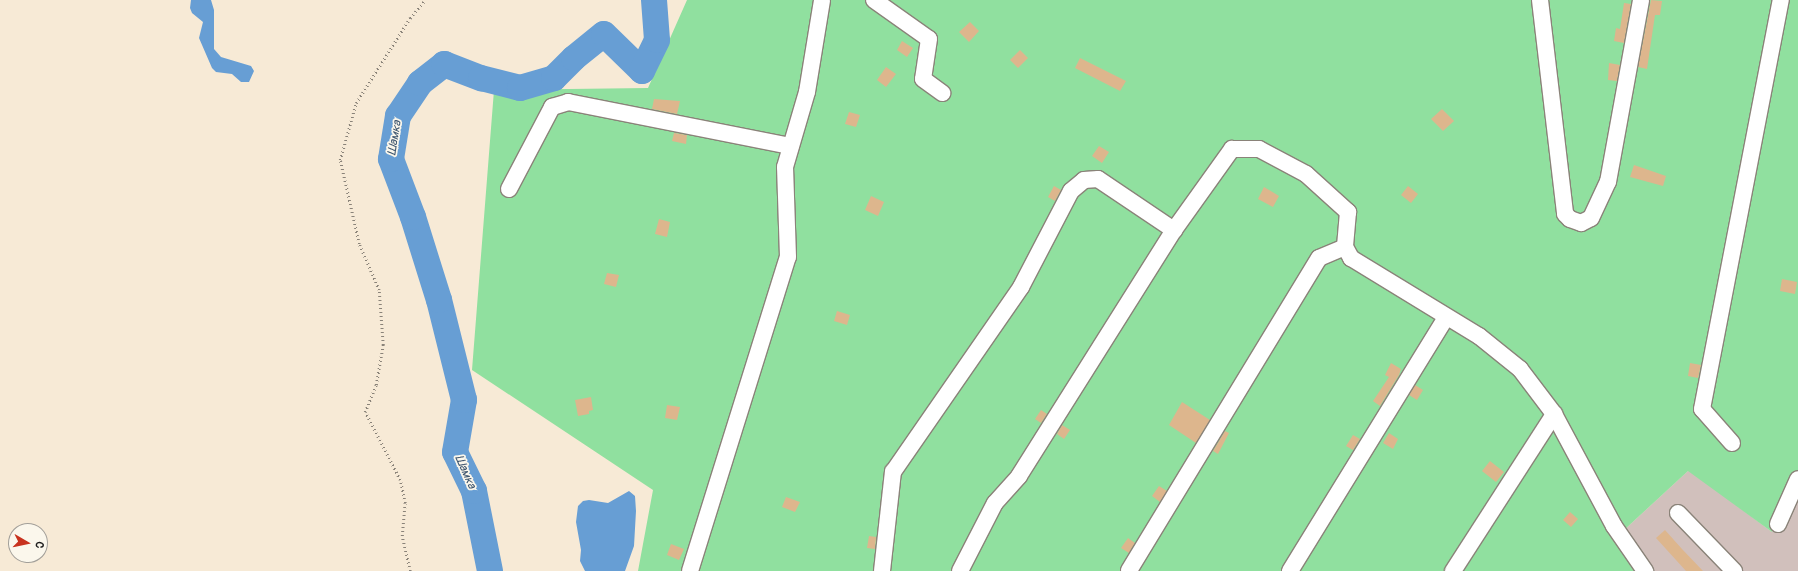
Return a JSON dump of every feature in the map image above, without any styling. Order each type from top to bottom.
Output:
[{"type":"lane","points":[[690,571],[788,257],[785,167],[807,92],[822,0]]},
{"type":"lane","points":[[874,0],[929,39],[923,79],[942,93]]},
{"type":"lane","points":[[1540,0],[1565,214],[1570,219],[1581,223],[1591,218],[1595,213],[1608,182],[1642,0]]},
{"type":"lane","points":[[1732,443],[1702,410],[1781,0]]},
{"type":"lane","points":[[509,189],[552,107],[568,102],[791,146]]},
{"type":"lane","points":[[960,571],[995,503],[1019,476],[1174,230],[1232,149],[1259,149],[1306,174],[1348,212],[1345,247],[1351,258],[1479,336],[1520,369],[1554,414],[1614,526],[1641,569]]},
{"type":"lane","points":[[882,571],[893,472],[1022,287],[1071,191],[1084,180],[1098,179],[1174,230]]},
{"type":"lane","points":[[1129,571],[1319,258],[1345,247]]},
{"type":"lane","points":[[1290,571],[1446,317]]},
{"type":"lane","points":[[1453,571],[1554,414]]},
{"type":"lane","points":[[1778,524],[1798,479]]},
{"type":"lane","points":[[1678,513],[1734,571]]},
{"type":"path","points":[[410,571],[402,536],[405,503],[400,480],[365,412],[376,385],[383,345],[379,290],[359,244],[340,160],[356,103],[410,18],[425,0]]},
{"type":"shaded area","points":[[1689,470],[1772,532],[1798,478],[1798,571],[1653,571],[1623,531]]},
{"type":"green space","points":[[687,0],[1798,0],[1798,478],[1772,532],[1688,471],[1623,531],[1653,571],[638,571],[653,490],[472,370],[494,90],[648,88]]},
{"type":"water","points":[[191,0],[211,0],[214,10],[214,49],[221,57],[251,66],[254,71],[249,82],[241,82],[232,74],[216,72],[212,68],[199,38],[203,22],[192,13],[190,8]]},
{"type":"water","points":[[629,491],[635,496],[636,511],[634,546],[625,571],[585,571],[580,561],[581,550],[576,522],[578,506],[583,501],[589,500],[608,503]]},
{"type":"building","points":[[1651,0],[1662,1],[1660,15],[1655,15],[1647,69],[1638,67]]},
{"type":"building","points":[[1624,3],[1631,4],[1624,43],[1614,41],[1616,28],[1620,29]]},
{"type":"building","points":[[970,22],[979,31],[969,42],[959,32]]},
{"type":"building","points":[[902,41],[913,48],[907,57],[897,50]]},
{"type":"building","points":[[1020,50],[1028,58],[1018,68],[1010,60]]},
{"type":"building","points":[[1080,58],[1126,81],[1120,91],[1075,68]]},
{"type":"building","points":[[1609,63],[1620,65],[1617,81],[1608,80]]},
{"type":"building","points":[[886,67],[896,74],[886,87],[877,80]]},
{"type":"building","points":[[654,99],[680,101],[677,114],[652,109]]},
{"type":"building","points":[[1442,109],[1454,121],[1443,131],[1431,119]]},
{"type":"building","points":[[849,112],[860,115],[856,127],[845,124]]},
{"type":"building","points":[[674,133],[687,135],[686,144],[672,141]]},
{"type":"building","points":[[1099,146],[1109,152],[1102,163],[1092,156]]},
{"type":"building","points":[[1634,165],[1666,176],[1663,186],[1630,177]]},
{"type":"building","points":[[1054,186],[1061,190],[1055,201],[1048,197]]},
{"type":"building","points":[[1408,186],[1418,194],[1411,203],[1401,195]]},
{"type":"building","points":[[1264,187],[1279,196],[1273,207],[1258,199]]},
{"type":"building","points":[[871,196],[884,202],[878,216],[865,210]]},
{"type":"building","points":[[659,219],[670,222],[667,237],[655,234]]},
{"type":"building","points":[[607,273],[619,275],[616,287],[604,284]]},
{"type":"building","points":[[1782,279],[1797,282],[1795,294],[1780,291]]},
{"type":"building","points":[[837,311],[850,315],[847,325],[834,321]]},
{"type":"building","points":[[1391,363],[1401,369],[1399,375],[1380,406],[1373,401],[1389,377],[1385,375]]},
{"type":"building","points":[[1690,363],[1701,365],[1698,378],[1688,376]]},
{"type":"building","points":[[1415,385],[1423,390],[1417,400],[1409,395]]},
{"type":"building","points":[[591,397],[593,410],[589,411],[589,414],[578,416],[575,400]]},
{"type":"building","points":[[1182,402],[1210,420],[1196,443],[1169,425]]},
{"type":"building","points":[[667,405],[680,407],[677,420],[665,418]]},
{"type":"building","points":[[1041,410],[1047,414],[1041,423],[1035,419]]},
{"type":"building","points":[[1062,425],[1070,430],[1064,439],[1057,434]]},
{"type":"building","points":[[1225,431],[1229,433],[1218,454],[1213,451]]},
{"type":"building","points":[[1389,433],[1398,439],[1393,449],[1383,443]]},
{"type":"building","points":[[1353,435],[1360,439],[1353,450],[1346,446]]},
{"type":"building","points":[[1490,461],[1504,472],[1496,482],[1482,471]]},
{"type":"building","points":[[1159,486],[1167,491],[1160,502],[1152,496]]},
{"type":"building","points":[[786,497],[800,502],[795,512],[782,507]]},
{"type":"building","points":[[1570,512],[1578,519],[1571,527],[1563,520]]},
{"type":"building","points":[[1665,530],[1703,571],[1686,571],[1656,538]]},
{"type":"building","points":[[869,536],[876,537],[875,549],[867,548]]},
{"type":"building","points":[[1128,538],[1135,543],[1129,553],[1121,548]]},
{"type":"building","points":[[671,544],[684,549],[679,560],[667,555]]},
{"type":"waterway","name":"Шамка","points":[[490,571],[474,491],[455,452],[464,400],[439,300],[413,217],[391,159],[398,116],[420,83],[444,64],[481,78],[520,88],[554,78],[574,58],[604,34],[642,71],[657,40],[654,0]]}]
